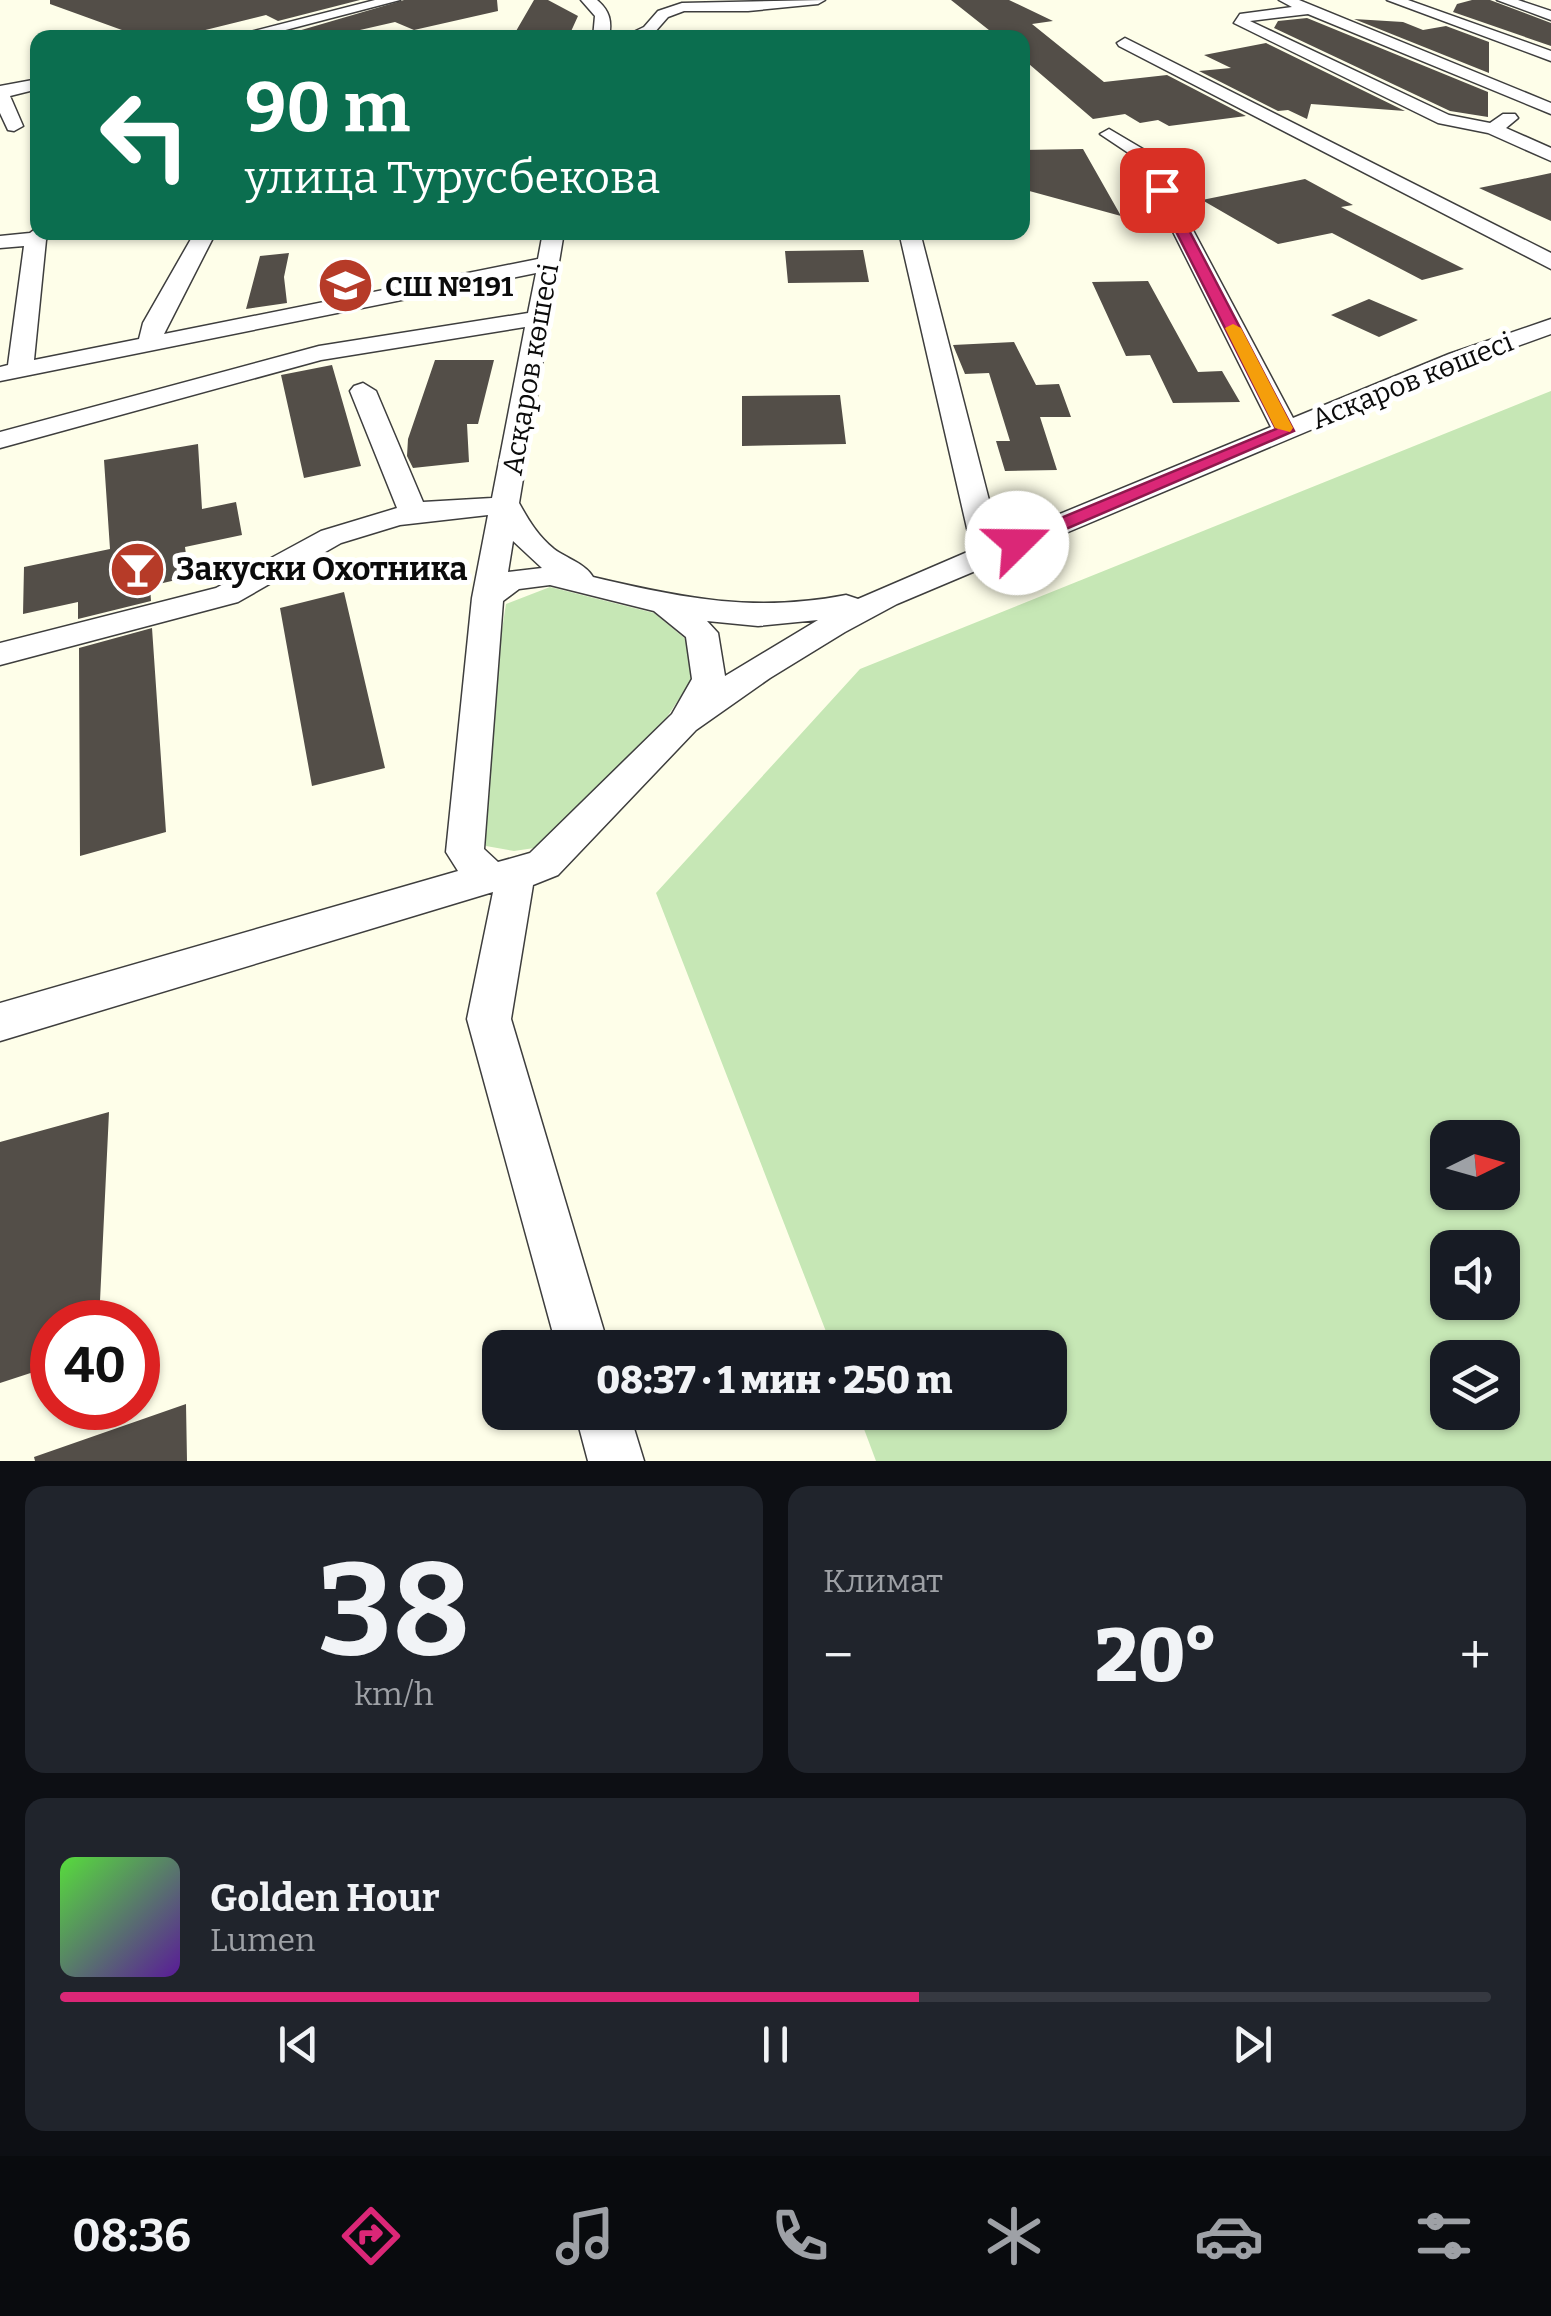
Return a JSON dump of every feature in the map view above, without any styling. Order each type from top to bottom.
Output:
[{"type":"street","points":[[267,30],[393,0]]},
{"type":"street","points":[[588,0],[600,8],[605,20],[603,30]]},
{"type":"street","points":[[650,30],[664,14],[682,7],[748,7],[818,0]]},
{"type":"street","points":[[1285,0],[1464,93]]},
{"type":"street","points":[[1504,0],[1551,16]]},
{"type":"street","points":[[1532,0],[1551,7]]},
{"type":"street","points":[[1309,10],[1254,15],[1245,17],[1242,23],[1444,118],[1492,129],[1551,155]]},
{"type":"street","points":[[1341,32],[1394,11],[1551,56]]},
{"type":"street","points":[[1394,11],[1551,68]]},
{"type":"street","points":[[1341,32],[1549,110]]},
{"type":"street","points":[[1125,44],[1551,262]]},
{"type":"street","points":[[14,126],[1,92],[30,86]]},
{"type":"street","points":[[1492,129],[1508,112],[1549,110]]},
{"type":"street","points":[[1109,134],[1144,155],[1286,431]]},
{"type":"street","points":[[0,242],[30,237]]},
{"type":"street","points":[[38,240],[10,372],[547,264]]},
{"type":"street","points":[[150,344],[156,324],[202,240]]},
{"type":"street","name":"Асқаров көшесі","points":[[503,877],[474,867],[465,852],[488,598],[552,240]]},
{"type":"street","points":[[911,240],[988,555]]},
{"type":"street","points":[[0,440],[319,353],[538,318]]},
{"type":"street","name":"Асқаров көшесі","points":[[886,597],[1458,360],[1551,326]]},
{"type":"street","points":[[362,391],[405,498],[412,508],[428,512]]},
{"type":"street","points":[[0,654],[227,595],[331,536],[395,517],[506,506],[516,531],[555,565],[602,587],[665,604],[702,633],[709,679],[684,722]]},
{"type":"street","points":[[488,598],[510,582],[550,576],[725,616],[794,616],[886,597]]},
{"type":"street","points":[[0,1022],[544,864],[684,722],[796,645],[886,597]]},
{"type":"street","points":[[503,877],[490,1019],[579,1330]]},
{"type":"street","points":[[607,1430],[616,1461]]},
{"type":"green space","points":[[1551,391],[1551,1461],[876,1461],[864,1430],[1067,1430],[1067,1330],[825,1330],[656,893],[860,669]]},
{"type":"green space","points":[[550,587],[654,613],[688,641],[693,678],[667,717],[541,847],[514,851],[486,846],[472,827],[506,604]]},
{"type":"building","points":[[50,0],[360,0],[278,21],[266,15],[205,30],[122,30],[50,4]]},
{"type":"building","points":[[404,0],[497,0],[498,11],[414,30],[395,22],[360,30],[301,30]]},
{"type":"building","points":[[534,0],[548,0],[578,16],[572,30],[517,30]]},
{"type":"building","points":[[951,0],[1009,0],[1053,21],[1032,24],[1104,82],[1167,75],[1246,116],[1169,126],[1158,120],[1140,123],[1125,114],[1093,119],[1030,65],[1030,30],[989,30]]},
{"type":"building","points":[[1490,0],[1551,23],[1551,46],[1453,12],[1457,4]]},
{"type":"building","points":[[1307,18],[1488,92],[1488,117],[1450,111],[1274,28],[1278,21]]},
{"type":"building","points":[[1354,19],[1403,22],[1423,30],[1446,26],[1489,42],[1489,73]]},
{"type":"building","points":[[1266,43],[1405,111],[1311,104],[1307,119],[1288,110],[1278,111],[1199,71],[1231,68],[1204,55]]},
{"type":"building","points":[[1083,149],[1121,216],[1030,191],[1030,150]]},
{"type":"building","points":[[1551,173],[1551,221],[1479,188]]},
{"type":"building","points":[[1305,179],[1353,205],[1341,207],[1464,269],[1422,280],[1332,233],[1278,244],[1202,200]]},
{"type":"building","points":[[863,250],[869,282],[788,283],[785,251]]},
{"type":"building","points":[[289,253],[284,277],[287,303],[246,309],[260,256]]},
{"type":"building","points":[[1148,281],[1198,372],[1222,371],[1240,402],[1173,403],[1150,355],[1126,356],[1092,282]]},
{"type":"building","points":[[1369,299],[1418,320],[1379,337],[1331,315]]},
{"type":"building","points":[[1014,342],[1036,385],[1059,384],[1071,417],[1040,417],[1057,470],[1005,471],[996,441],[1010,441],[989,373],[965,374],[953,345]]},
{"type":"building","points":[[435,360],[494,360],[478,424],[467,424],[469,462],[413,468],[407,456],[408,439]]},
{"type":"building","points":[[332,365],[361,466],[304,478],[281,375]]},
{"type":"building","points":[[840,395],[846,444],[742,446],[742,396]]},
{"type":"building","points":[[198,444],[202,509],[236,502],[242,535],[185,547],[189,577],[150,586],[151,601],[78,619],[78,602],[23,614],[24,567],[110,549],[104,460]]},
{"type":"building","points":[[344,592],[385,768],[312,786],[280,608]]},
{"type":"building","points":[[152,628],[166,832],[80,856],[79,648]]},
{"type":"building","points":[[109,1112],[100,1300],[30,1300],[30,1373],[0,1383],[0,1142]]},
{"type":"building","points":[[186,1404],[187,1461],[35,1461],[34,1457],[111,1430],[160,1430],[160,1413]]},
{"type":"slow traffic","points":[[1233,328],[1284,428]]},
{"type":"place","name":"СШ №191","points":[[346,286]]},
{"type":"place","name":"Закуски Охотника","points":[[137,569]]},
{"type":"route","points":[[1017,543],[1286,431],[1162,190]]}]
